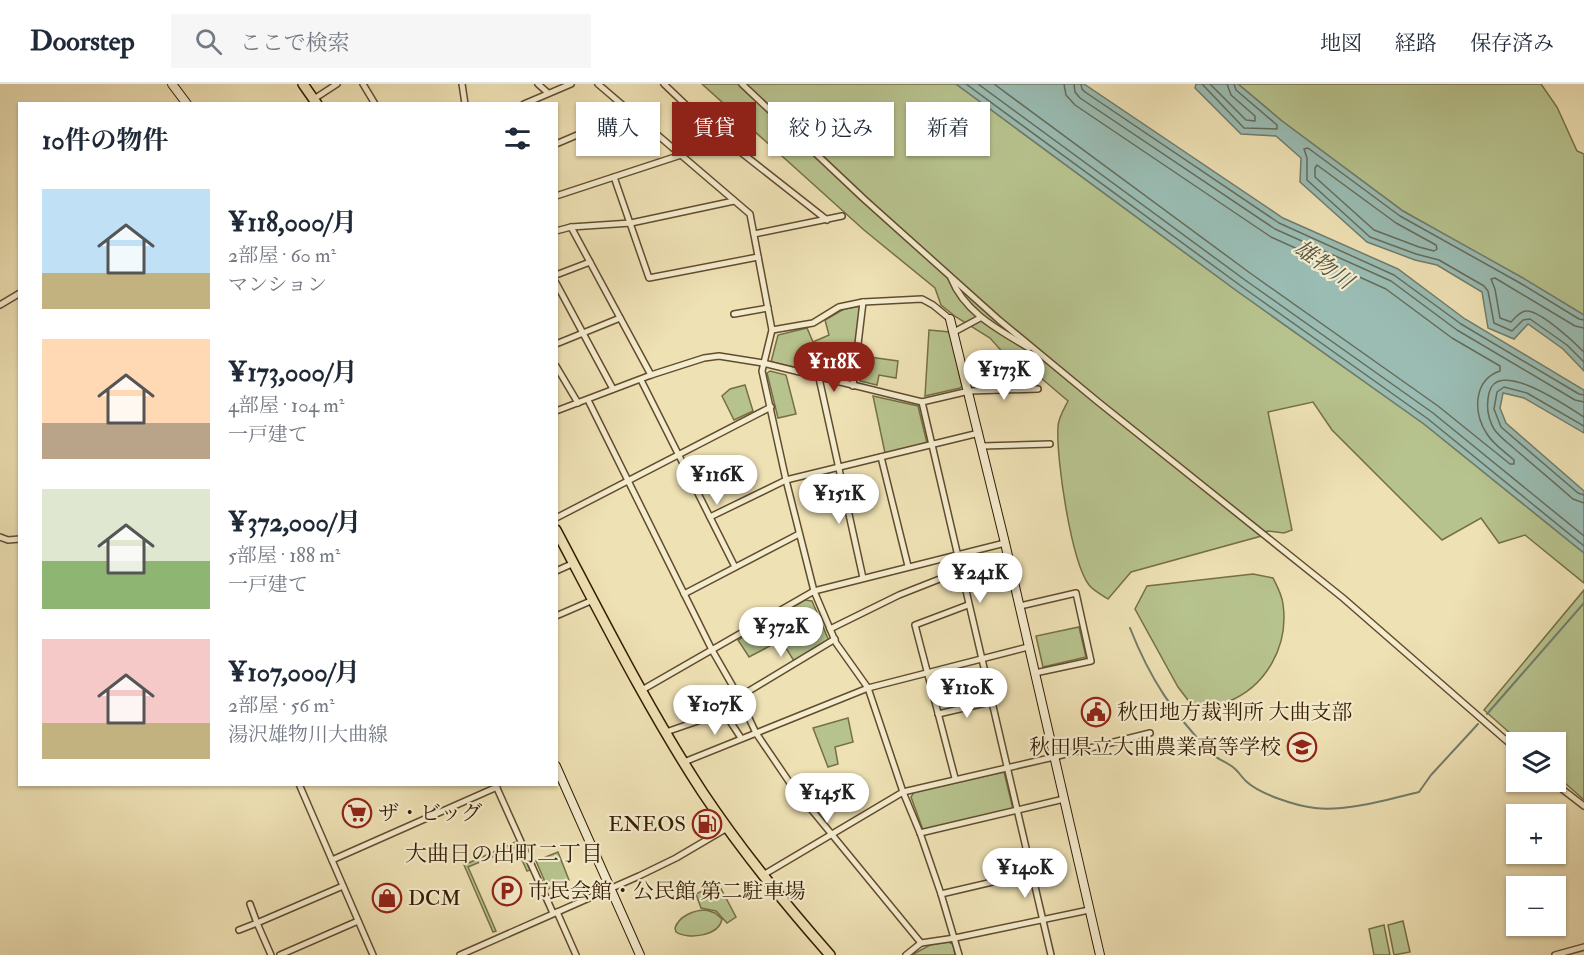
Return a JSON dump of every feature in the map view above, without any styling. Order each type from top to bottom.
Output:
[{"type":"main road","points":[[303,84],[315,101]]},
{"type":"main road","points":[[558,534],[642,690],[684,762],[727,828],[830,955]]},
{"type":"street","points":[[172,84],[186,102]]},
{"type":"street","points":[[315,101],[337,84]]},
{"type":"street","points":[[363,84],[374,102]]},
{"type":"street","points":[[462,84],[465,102]]},
{"type":"street","points":[[538,84],[548,93]]},
{"type":"street","points":[[528,102],[571,84]]},
{"type":"street","points":[[598,84],[619,102]]},
{"type":"street","points":[[664,84],[683,102]]},
{"type":"street","points":[[742,84],[950,276],[1208,490],[1344,598],[1506,740]]},
{"type":"street","points":[[558,143],[576,135]]},
{"type":"street","points":[[660,137],[672,147]]},
{"type":"street","points":[[558,195],[678,156]]},
{"type":"street","points":[[682,156],[750,214],[772,330],[762,371],[814,591],[835,639],[868,688],[956,938],[959,955]]},
{"type":"street","points":[[746,156],[827,220]]},
{"type":"street","points":[[614,177],[649,278],[758,257]]},
{"type":"street","points":[[558,230],[571,227],[631,223],[734,201]]},
{"type":"street","points":[[754,234],[842,216]]},
{"type":"street","points":[[571,227],[651,375]]},
{"type":"street","points":[[558,274],[590,262]]},
{"type":"street","points":[[950,276],[959,292],[980,318],[1030,349],[1038,351]]},
{"type":"street","points":[[558,287],[613,389]]},
{"type":"street","points":[[0,305],[18,294]]},
{"type":"street","points":[[772,330],[813,323],[839,307],[863,302],[922,299],[933,304],[950,319],[1020,606],[1100,955]]},
{"type":"street","points":[[853,386],[863,302]]},
{"type":"street","points":[[734,314],[768,308]]},
{"type":"street","points":[[558,343],[620,318]]},
{"type":"street","points":[[954,332],[980,318]]},
{"type":"street","points":[[558,410],[651,375],[704,358],[719,356],[763,363],[922,402],[969,391],[1038,388]]},
{"type":"street","points":[[558,369],[578,403]]},
{"type":"street","points":[[819,378],[862,578]]},
{"type":"street","points":[[641,380],[735,567]]},
{"type":"street","points":[[588,400],[712,650],[739,697],[756,733],[792,786],[921,943]]},
{"type":"street","points":[[922,402],[990,702],[1051,955]]},
{"type":"street","points":[[558,517],[771,407]]},
{"type":"street","points":[[710,517],[786,480],[979,433]]},
{"type":"street","points":[[982,446],[1050,444]]},
{"type":"street","points":[[881,458],[908,566]]},
{"type":"street","points":[[684,594],[799,534]]},
{"type":"street","points":[[0,537],[8,540],[18,539]]},
{"type":"street","points":[[642,690],[814,591],[1005,543]]},
{"type":"street","points":[[558,569],[574,563]]},
{"type":"street","points":[[830,629],[899,595],[960,571]]},
{"type":"street","points":[[1020,606],[1076,593],[1091,661],[1035,673]]},
{"type":"street","points":[[558,615],[593,600]]},
{"type":"street","points":[[955,778],[915,625],[968,605]]},
{"type":"street","points":[[739,697],[835,639]]},
{"type":"street","points":[[684,762],[868,688],[1028,647]]},
{"type":"street","points":[[938,714],[990,702]]},
{"type":"street","points":[[666,732],[724,712],[741,738]]},
{"type":"street","points":[[763,875],[903,792],[1150,733]]},
{"type":"street","points":[[558,770],[640,955]]},
{"type":"street","points":[[300,786],[373,955]]},
{"type":"street","points":[[332,860],[496,786],[576,955]]},
{"type":"street","points":[[1566,792],[1584,806]]},
{"type":"street","points":[[920,833],[1065,799]]},
{"type":"street","points":[[460,955],[676,858],[727,828]]},
{"type":"street","points":[[941,894],[1031,873]]},
{"type":"street","points":[[239,930],[343,886]]},
{"type":"street","points":[[250,904],[271,955]]},
{"type":"street","points":[[906,955],[921,943],[956,938],[1089,910]]},
{"type":"street","points":[[280,955],[358,921]]},
{"type":"street","points":[[1555,955],[1584,947]]},
{"type":"green space","points":[[702,84],[956,84],[980,102],[906,102],[906,156],[990,156],[990,109],[1237,291],[1424,424],[1584,553],[1584,583],[1525,535],[1499,543],[1481,518],[1442,540],[1332,430],[1313,402],[1268,412],[1292,530],[1284,533],[1267,531],[1265,535],[1131,572],[1108,599],[1089,585],[1082,573],[1066,509],[1059,461],[1058,427],[1068,401],[1041,378],[1006,356],[990,338],[941,305],[935,288],[864,230],[782,156],[894,156],[894,102],[768,102],[768,143],[756,133],[756,102],[722,102]]},
{"type":"green space","points":[[1238,84],[1541,84],[1557,107],[1577,151],[1584,154],[1584,317],[1403,211],[1282,121]]},
{"type":"green space","points":[[861,306],[850,379],[771,362],[778,335],[807,328],[813,342],[829,335],[825,320],[844,309]]},
{"type":"green space","points":[[929,330],[950,332],[962,386],[925,396]]},
{"type":"green space","points":[[862,356],[898,361],[896,378],[879,375],[877,385],[860,381]]},
{"type":"green space","points":[[770,371],[786,375],[796,414],[778,418],[767,373]]},
{"type":"green space","points":[[745,385],[753,411],[734,420],[722,396],[730,389]]},
{"type":"green space","points":[[873,396],[918,406],[927,443],[885,453]]},
{"type":"green space","points":[[1253,574],[1273,578],[1282,601],[1284,620],[1282,635],[1272,663],[1253,686],[1241,695],[1214,705],[1191,704],[1178,687],[1135,609],[1147,586]]},
{"type":"green space","points":[[1584,590],[1584,800],[1566,784],[1566,732],[1509,732],[1484,710]]},
{"type":"green space","points":[[805,600],[812,601],[829,641],[794,661],[781,640],[749,657],[738,640]]},
{"type":"green space","points":[[1079,627],[1086,657],[1043,667],[1036,636]]},
{"type":"green space","points":[[848,718],[853,742],[835,747],[838,764],[828,767],[813,728]]},
{"type":"green space","points":[[1004,772],[1013,809],[923,830],[911,797],[914,792]]},
{"type":"green space","points":[[518,841],[530,870],[527,871],[516,847],[468,867],[496,931],[493,932],[464,865]]},
{"type":"green space","points":[[558,852],[569,880],[548,889],[536,861]]},
{"type":"green space","points":[[718,883],[736,917],[727,923],[716,911],[701,908],[696,894]]},
{"type":"green space","points":[[706,910],[722,919],[720,925],[715,929],[695,936],[676,932],[675,928],[683,917]]},
{"type":"green space","points":[[1403,921],[1410,952],[1394,955],[1388,925]]},
{"type":"green space","points":[[1384,925],[1390,955],[1374,955],[1369,929]]},
{"type":"green space","points":[[948,942],[953,944],[955,955],[912,955],[930,945]]},
{"type":"water","name":"雄物川","points":[[956,84],[1084,84],[1283,218],[1398,269],[1465,319],[1584,390],[1584,433],[1524,398],[1503,393],[1500,408],[1506,423],[1584,491],[1584,553],[1424,424],[1237,291],[990,109],[990,102],[980,102]]},
{"type":"water","points":[[1196,84],[1238,84],[1282,121],[1403,211],[1584,315],[1584,371],[1563,349],[1528,324],[1514,339],[1488,328],[1482,292],[1437,265],[1415,260],[1367,242],[1300,182],[1301,158],[1276,136],[1241,134],[1195,88]]},
{"type":"waterway","points":[[1487,714],[1584,603]]},
{"type":"waterway","points":[[1130,628],[1164,695],[1185,724],[1211,753],[1234,768],[1253,786],[1269,795],[1298,805],[1327,809],[1340,808],[1419,792],[1431,775],[1478,724]]},
{"type":"place","name":"秋田地方裁判所 大曲支部","points":[[1096,712]]},
{"type":"place","name":"秋田県立大曲農業高等学校","points":[[1302,747]]},
{"type":"place","name":"ザ・ビッグ","points":[[357,813]]},
{"type":"place","name":"ENEOS","points":[[707,824]]},
{"type":"place","name":"市民会館・公民館 第二駐車場","points":[[507,891]]},
{"type":"place","name":"DCM","points":[[387,898]]},
{"type":"district","name":"大曲日の出町二丁目","points":[[504,853]]}]
